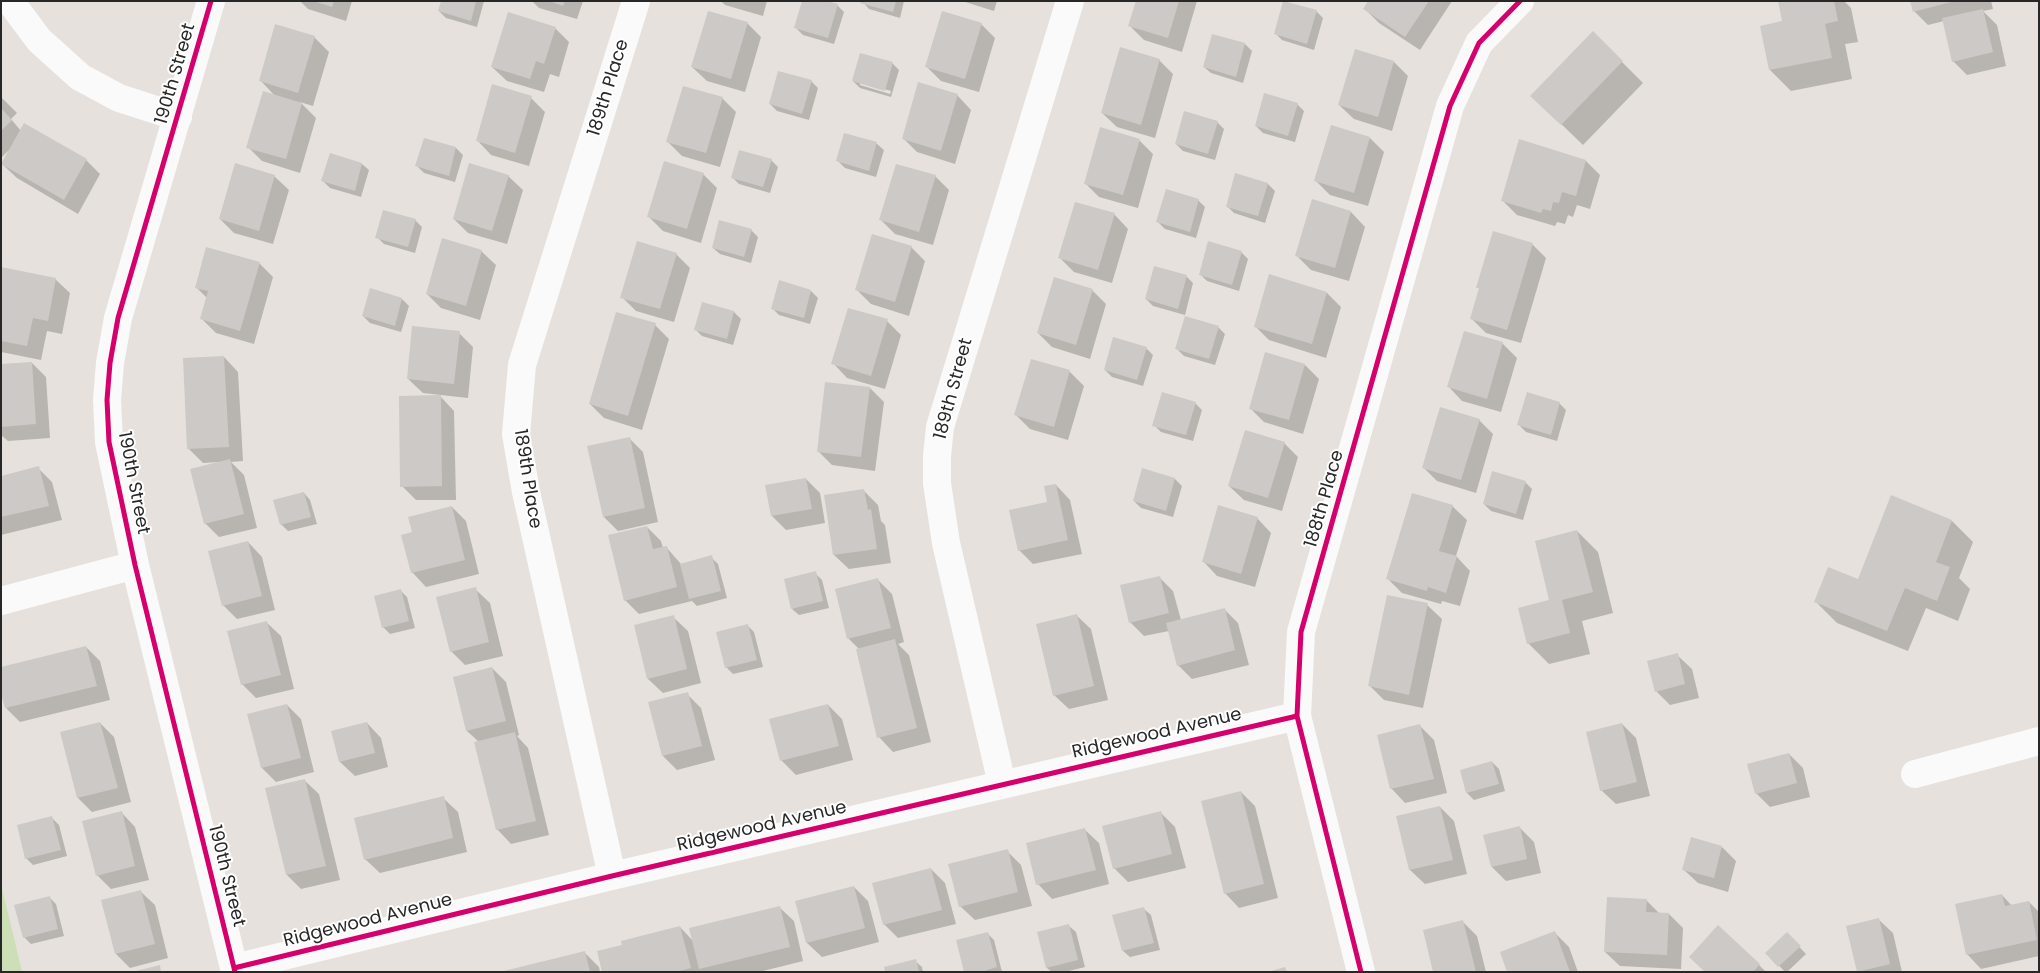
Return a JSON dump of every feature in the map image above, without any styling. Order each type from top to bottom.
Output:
[{"type":"street","points":[[10,1],[39,40],[80,76],[119,98],[178,117]]},
{"type":"street","name":"190th Street","points":[[211,1],[118,318],[110,363],[108,400],[109,442],[135,565],[235,970]]},
{"type":"street","name":"189th Place","points":[[612,876],[526,492],[516,434],[522,365],[636,1]]},
{"type":"street","name":"189th Street","points":[[1002,784],[946,543],[937,483],[937,456],[940,427],[1070,1]]},
{"type":"street","name":"188th Place","points":[[1361,972],[1297,716],[1302,632],[1450,106],[1479,43],[1520,1]]},
{"type":"street","points":[[1,601],[135,565]]},
{"type":"street","name":"Ridgewood Avenue","points":[[235,970],[612,876],[1297,716]]},
{"type":"street","points":[[1916,774],[2039,741]]},
{"type":"green space","points":[[1,885],[14,938],[22,972],[1,972]]},
{"type":"building","points":[[313,1],[334,1],[332,7]]},
{"type":"building","points":[[441,1],[476,1],[471,21],[438,11]]},
{"type":"building","points":[[549,1],[565,1],[563,6]]},
{"type":"building","points":[[802,1],[827,1],[838,4],[828,38],[794,28]]},
{"type":"building","points":[[861,1],[896,1],[893,12],[860,3]]},
{"type":"building","points":[[1136,1],[1179,1],[1168,38],[1128,26]]},
{"type":"building","points":[[1283,1],[1317,10],[1307,44],[1274,34]]},
{"type":"building","points":[[1368,1],[1429,1],[1405,37],[1363,9]]},
{"type":"building","points":[[1778,1],[1834,1],[1838,21],[1825,24],[1832,58],[1769,70],[1760,26],[1782,21]]},
{"type":"building","points":[[1910,1],[1951,1],[1951,2],[1913,12]]},
{"type":"building","points":[[1983,9],[1993,52],[1952,62],[1942,18]]},
{"type":"building","points":[[708,11],[748,22],[731,79],[691,67]]},
{"type":"building","points":[[942,11],[982,23],[965,79],[925,67]]},
{"type":"building","points":[[508,12],[556,27],[544,64],[536,61],[530,79],[491,67]]},
{"type":"building","points":[[275,24],[315,36],[298,93],[259,81]]},
{"type":"building","points":[[1593,31],[1623,61],[1561,125],[1530,96]]},
{"type":"building","points":[[1212,34],[1245,43],[1236,77],[1203,67]]},
{"type":"building","points":[[1120,47],[1160,59],[1141,125],[1101,113]]},
{"type":"building","points":[[1355,49],[1394,61],[1378,117],[1338,105]]},
{"type":"building","points":[[860,53],[893,62],[885,91],[852,81]]},
{"type":"building","points":[[778,71],[812,80],[802,114],[769,104]]},
{"type":"building","points":[[918,82],[958,94],[941,151],[902,139]]},
{"type":"building","points":[[492,84],[532,96],[515,153],[476,141]]},
{"type":"building","points":[[683,86],[723,97],[706,153],[666,142]]},
{"type":"building","points":[[263,91],[302,103],[286,159],[246,148]]},
{"type":"building","points":[[1264,93],[1298,103],[1288,136],[1255,126]]},
{"type":"building","points":[[1,108],[12,120],[1,131]]},
{"type":"building","points":[[1184,111],[1218,121],[1208,154],[1175,144]]},
{"type":"building","points":[[24,123],[87,159],[64,200],[1,164]]},
{"type":"building","points":[[1331,125],[1370,137],[1354,193],[1314,181]]},
{"type":"building","points":[[1100,127],[1140,139],[1123,195],[1084,184]]},
{"type":"building","points":[[844,133],[877,142],[869,171],[836,161]]},
{"type":"building","points":[[424,138],[456,147],[449,176],[415,166]]},
{"type":"building","points":[[1519,139],[1586,160],[1576,196],[1562,192],[1559,203],[1553,202],[1551,211],[1543,209],[1541,213],[1501,201]]},
{"type":"building","points":[[739,150],[772,159],[763,187],[731,178]]},
{"type":"building","points":[[330,153],[362,163],[355,191],[321,181]]},
{"type":"building","points":[[664,161],[704,173],[687,229],[647,217]]},
{"type":"building","points":[[235,163],[275,175],[259,231],[219,219]]},
{"type":"building","points":[[469,163],[509,175],[492,231],[453,219]]},
{"type":"building","points":[[896,164],[936,175],[919,232],[879,220]]},
{"type":"building","points":[[1235,173],[1268,183],[1258,216],[1226,207]]},
{"type":"building","points":[[1166,189],[1199,199],[1190,232],[1156,222]]},
{"type":"building","points":[[1312,199],[1351,211],[1335,268],[1295,256]]},
{"type":"building","points":[[1075,202],[1115,213],[1098,270],[1058,258]]},
{"type":"building","points":[[383,210],[416,219],[408,247],[375,238]]},
{"type":"building","points":[[719,220],[752,229],[744,257],[712,248]]},
{"type":"building","points":[[1493,231],[1533,243],[1507,330],[1470,319],[1479,288],[1476,288]]},
{"type":"building","points":[[872,234],[912,246],[895,302],[855,290]]},
{"type":"building","points":[[442,238],[482,250],[466,306],[426,294]]},
{"type":"building","points":[[637,241],[677,253],[660,309],[620,298]]},
{"type":"building","points":[[1208,241],[1242,251],[1232,285],[1199,275]]},
{"type":"building","points":[[206,247],[260,262],[240,331],[200,319],[208,291],[195,288]]},
{"type":"building","points":[[1154,266],[1187,275],[1178,309],[1145,299]]},
{"type":"building","points":[[1,267],[56,278],[48,321],[33,318],[27,346],[1,341]]},
{"type":"building","points":[[1269,274],[1327,292],[1312,344],[1254,327]]},
{"type":"building","points":[[1054,277],[1093,289],[1076,345],[1037,333]]},
{"type":"building","points":[[779,280],[811,290],[804,318],[771,309]]},
{"type":"building","points":[[370,288],[402,298],[395,326],[362,316]]},
{"type":"building","points":[[702,302],[734,311],[727,339],[694,330]]},
{"type":"building","points":[[848,308],[888,319],[871,376],[831,364]]},
{"type":"building","points":[[616,312],[656,323],[628,416],[589,404]]},
{"type":"building","points":[[1185,316],[1219,326],[1209,359],[1175,349]]},
{"type":"building","points":[[412,326],[460,331],[454,384],[407,379]]},
{"type":"building","points":[[1464,331],[1503,342],[1487,399],[1447,387]]},
{"type":"building","points":[[1113,337],[1147,347],[1137,380],[1104,370]]},
{"type":"building","points":[[1265,352],[1305,364],[1289,420],[1249,409]]},
{"type":"building","points":[[224,356],[229,447],[187,449],[183,358]]},
{"type":"building","points":[[1031,359],[1070,370],[1054,427],[1014,415]]},
{"type":"building","points":[[32,362],[36,424],[1,427],[1,364]]},
{"type":"building","points":[[825,382],[870,387],[861,457],[817,452]]},
{"type":"building","points":[[1162,392],[1196,402],[1186,435],[1152,426]]},
{"type":"building","points":[[1527,392],[1560,402],[1551,435],[1517,425]]},
{"type":"building","points":[[441,395],[442,486],[400,487],[399,396]]},
{"type":"building","points":[[1440,407],[1480,419],[1461,480],[1422,468]]},
{"type":"building","points":[[1245,430],[1285,442],[1268,498],[1228,486]]},
{"type":"building","points":[[630,437],[645,508],[603,517],[587,446]]},
{"type":"building","points":[[230,459],[244,514],[204,524],[190,469]]},
{"type":"building","points":[[39,466],[49,506],[1,517],[1,476]]},
{"type":"building","points":[[1142,468],[1175,478],[1166,511],[1133,501]]},
{"type":"building","points":[[1492,471],[1526,481],[1516,514],[1483,504]]},
{"type":"building","points":[[806,478],[812,509],[771,516],[765,485]]},
{"type":"building","points":[[1056,484],[1068,540],[1018,551],[1009,510],[1047,502],[1044,486]]},
{"type":"building","points":[[864,489],[868,510],[871,509],[877,549],[833,555],[824,495]]},
{"type":"building","points":[[304,492],[311,517],[280,525],[273,500]]},
{"type":"building","points":[[1412,493],[1453,505],[1439,551],[1457,556],[1446,593],[1428,587],[1427,591],[1386,579]]},
{"type":"building","points":[[1891,495],[1952,520],[1936,562],[1950,567],[1937,601],[1905,588],[1887,631],[1814,602],[1828,567],[1858,579]]},
{"type":"building","points":[[1218,505],[1258,517],[1241,574],[1202,562]]},
{"type":"building","points":[[452,506],[465,560],[411,573],[401,535],[412,532],[408,517]]},
{"type":"building","points":[[647,526],[653,549],[667,546],[677,587],[624,601],[608,535]]},
{"type":"building","points":[[1577,530],[1593,592],[1562,600],[1570,633],[1527,644],[1518,608],[1549,600],[1535,541]]},
{"type":"building","points":[[248,541],[262,596],[222,606],[208,551]]},
{"type":"building","points":[[712,555],[721,591],[689,599],[680,564]]},
{"type":"building","points":[[816,571],[823,601],[791,609],[784,579]]},
{"type":"building","points":[[1160,576],[1169,613],[1129,623],[1120,585]]},
{"type":"building","points":[[878,578],[891,628],[847,639],[835,589]]},
{"type":"building","points":[[476,587],[489,642],[450,652],[436,597]]},
{"type":"building","points":[[401,589],[409,621],[382,628],[374,596]]},
{"type":"building","points":[[1387,595],[1428,603],[1409,695],[1368,686]]},
{"type":"building","points":[[1225,608],[1235,650],[1177,666],[1166,623]]},
{"type":"building","points":[[1077,614],[1094,686],[1053,696],[1036,624]]},
{"type":"building","points":[[674,615],[687,669],[647,679],[634,625]]},
{"type":"building","points":[[267,621],[281,675],[241,685],[227,631]]},
{"type":"building","points":[[748,624],[757,660],[725,668],[716,632]]},
{"type":"building","points":[[895,639],[917,728],[877,738],[856,649]]},
{"type":"building","points":[[86,646],[97,686],[5,708],[1,694],[1,667]]},
{"type":"building","points":[[1678,653],[1685,684],[1655,692],[1647,661]]},
{"type":"building","points":[[492,667],[506,721],[466,731],[453,677]]},
{"type":"building","points":[[688,692],[702,746],[662,756],[648,702]]},
{"type":"building","points":[[287,704],[301,758],[261,768],[247,714]]},
{"type":"building","points":[[828,704],[839,746],[780,761],[769,719]]},
{"type":"building","points":[[100,722],[118,788],[77,798],[60,732]]},
{"type":"building","points":[[367,722],[375,753],[339,762],[331,731]]},
{"type":"building","points":[[1622,723],[1637,782],[1600,791],[1586,732]]},
{"type":"building","points":[[1420,724],[1434,779],[1390,789],[1377,735]]},
{"type":"building","points":[[515,732],[536,821],[496,830],[474,742]]},
{"type":"building","points":[[1789,753],[1797,783],[1755,794],[1747,764]]},
{"type":"building","points":[[1492,761],[1499,784],[1466,793],[1460,770]]},
{"type":"building","points":[[305,779],[326,866],[286,875],[265,788]]},
{"type":"building","points":[[1241,791],[1264,884],[1224,894],[1201,801]]},
{"type":"building","points":[[444,796],[453,838],[364,860],[354,818]]},
{"type":"building","points":[[1440,806],[1453,860],[1409,870],[1396,816]]},
{"type":"building","points":[[122,811],[135,866],[96,876],[82,821]]},
{"type":"building","points":[[1161,811],[1172,854],[1113,869],[1102,826]]},
{"type":"building","points":[[52,816],[61,850],[25,859],[17,825]]},
{"type":"building","points":[[1520,826],[1527,859],[1491,867],[1483,835]]},
{"type":"building","points":[[1085,828],[1096,870],[1036,885],[1026,843]]},
{"type":"building","points":[[1691,837],[1722,846],[1714,878],[1682,870]]},
{"type":"building","points":[[1008,849],[1018,892],[959,907],[948,864]]},
{"type":"building","points":[[931,868],[942,910],[883,925],[872,883]]},
{"type":"building","points":[[854,886],[865,928],[806,943],[795,901]]},
{"type":"building","points":[[141,890],[155,944],[115,954],[101,900]]},
{"type":"building","points":[[2002,894],[2005,906],[2029,901],[2037,940],[1966,955],[1955,904]]},
{"type":"building","points":[[50,896],[58,929],[23,938],[14,905]]},
{"type":"building","points":[[1607,897],[1647,899],[1646,912],[1669,913],[1667,955],[1604,952]]},
{"type":"building","points":[[780,906],[790,947],[699,969],[689,928]]},
{"type":"building","points":[[1144,907],[1154,943],[1122,951],[1112,915]]},
{"type":"building","points":[[1879,918],[1890,964],[1857,972],[1846,926]]},
{"type":"building","points":[[1463,920],[1476,972],[1433,972],[1423,930]]},
{"type":"building","points":[[1069,924],[1078,960],[1046,968],[1037,932]]},
{"type":"building","points":[[1718,925],[1760,964],[1753,972],[1705,972],[1689,957]]},
{"type":"building","points":[[680,926],[691,968],[675,972],[602,972],[597,951],[622,945],[621,941]]},
{"type":"building","points":[[1555,931],[1570,972],[1507,972],[1500,952]]},
{"type":"building","points":[[988,932],[997,967],[981,972],[964,972],[956,940]]},
{"type":"building","points":[[1787,932],[1801,946],[1778,967],[1765,953]]},
{"type":"building","points":[[585,951],[590,972],[504,972],[504,971]]},
{"type":"building","points":[[916,959],[919,972],[885,972],[884,967]]},
{"type":"building","points":[[160,965],[161,972],[136,972],[136,971]]},
{"type":"building","points":[[1285,967],[1287,972],[1271,972],[1271,971]]},
{"type":"cycle path","points":[[211,1],[118,318],[110,363],[107,400],[109,442],[135,565],[235,972]]},
{"type":"cycle path","points":[[1361,972],[1297,716],[1301,632],[1450,106],[1479,43],[1520,1]]},
{"type":"cycle path","points":[[234,968],[612,876],[1297,716]]}]
